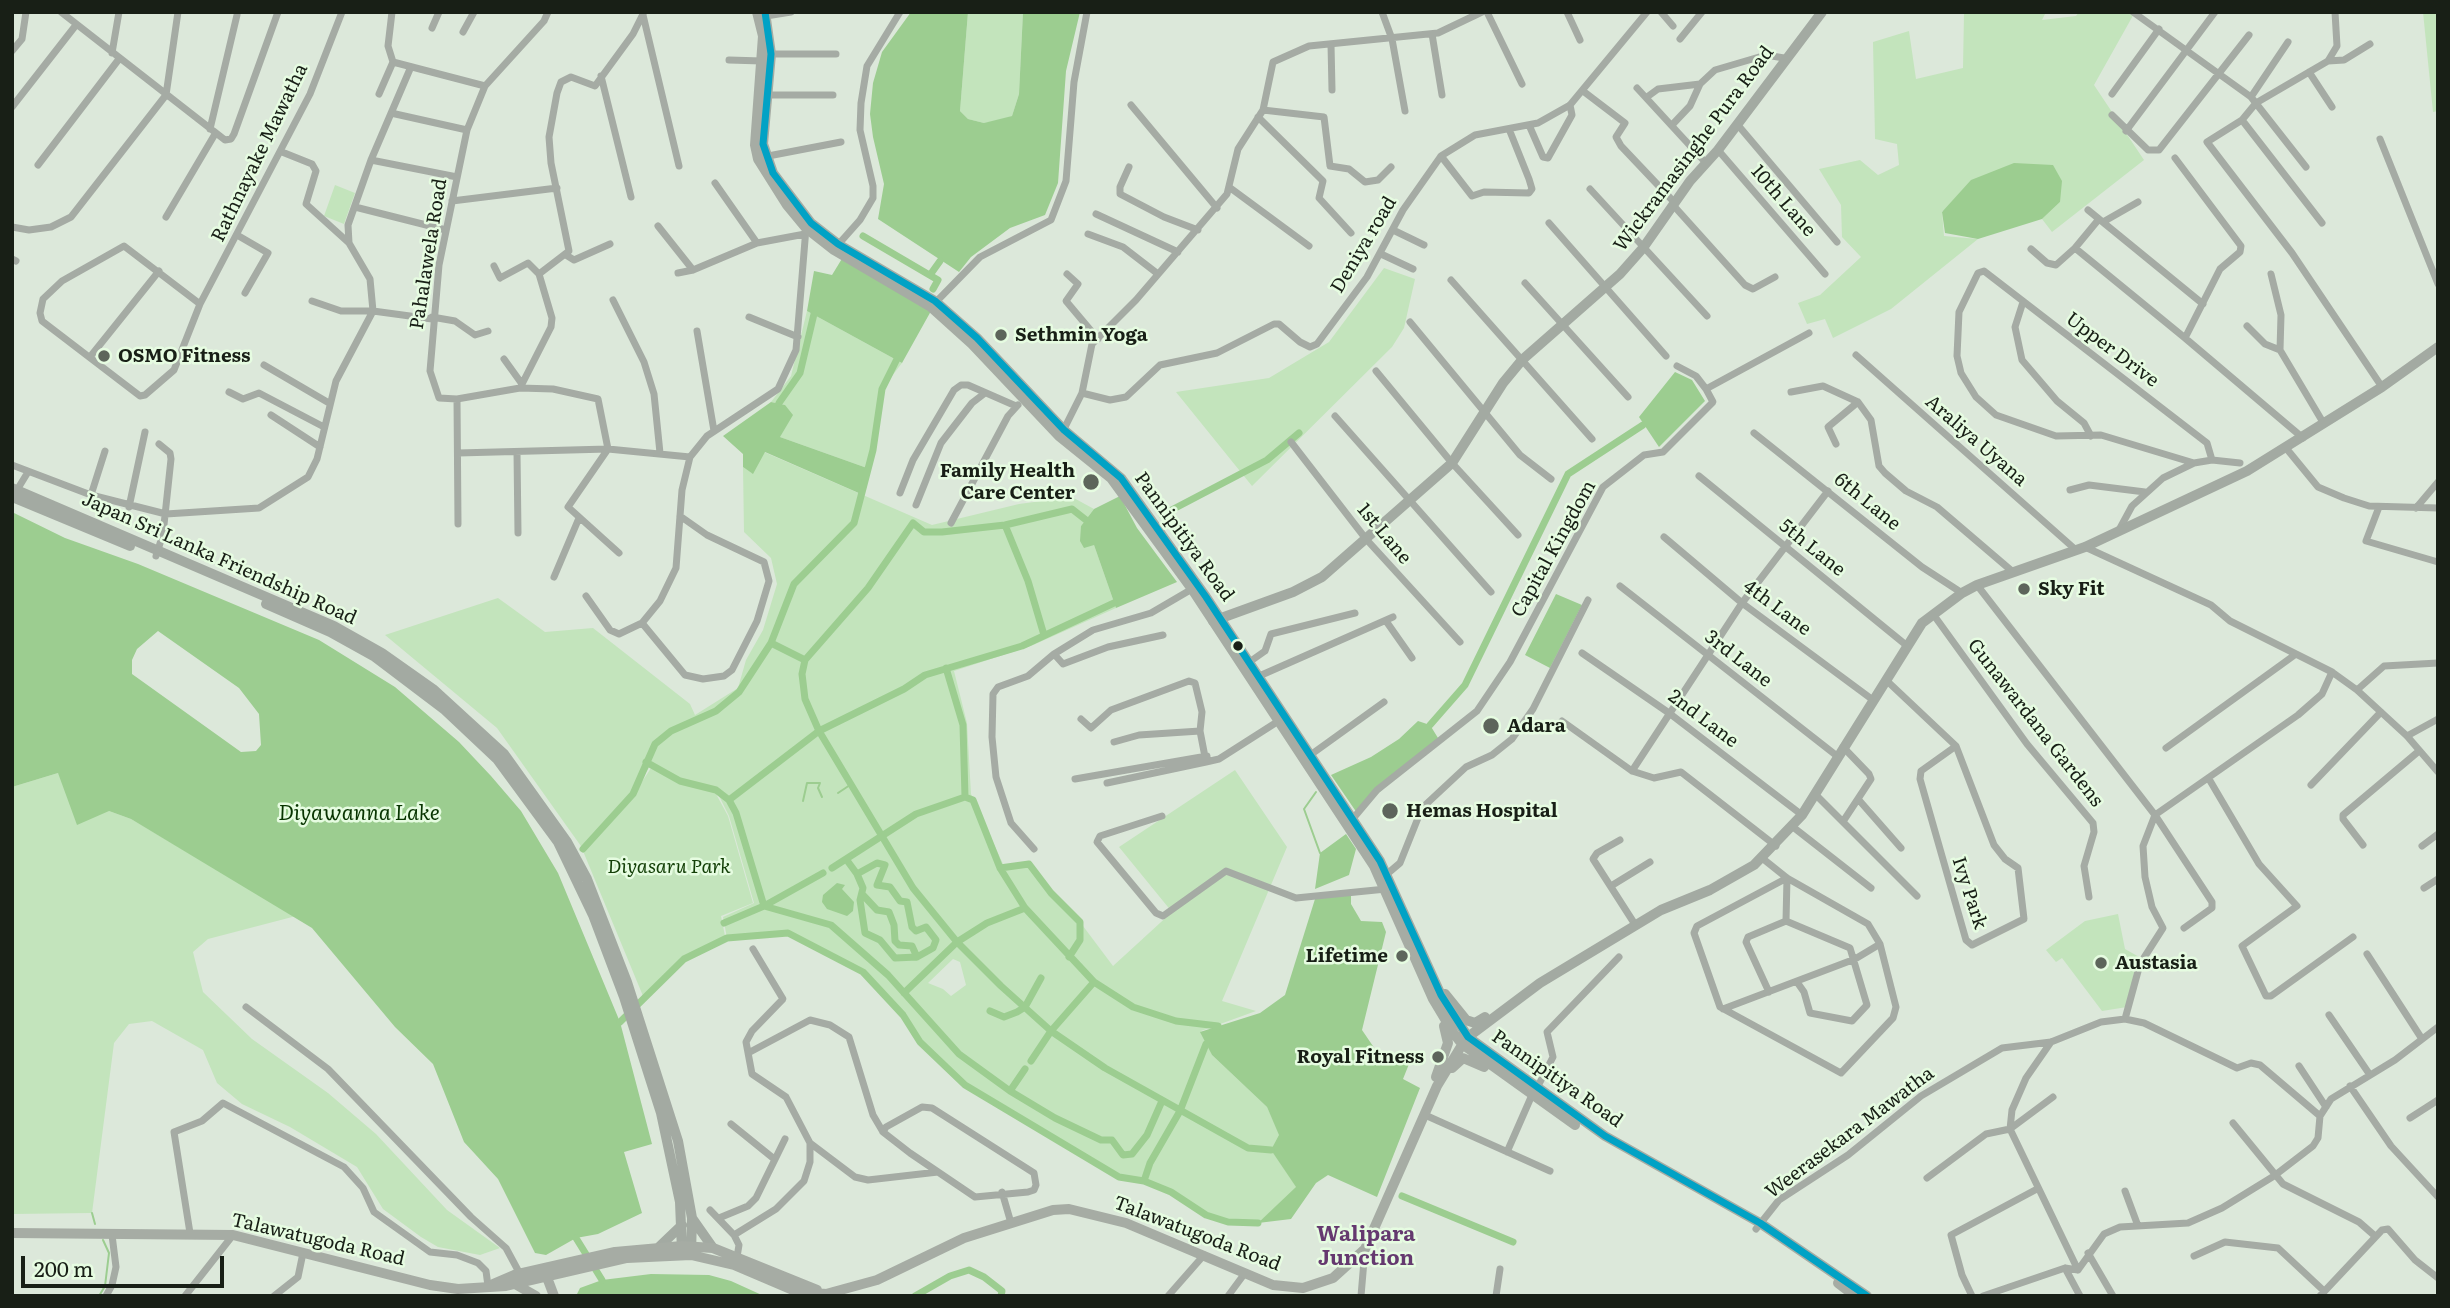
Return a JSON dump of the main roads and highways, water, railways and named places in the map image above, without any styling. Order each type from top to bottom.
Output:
[{"type":"main road","name":"Wickramasinghe Pura Road","points":[[1216,619],[1308,585],[1366,539],[1452,463],[1483,411],[1522,360],[1643,248],[1705,162],[1718,150],[1784,58],[1822,12]]},
{"type":"main road","name":"Pannipitiya Road","points":[[763,13],[765,95],[755,145],[766,176],[808,228],[933,304],[977,338],[1062,433],[1111,478],[1216,619],[1277,722],[1387,874],[1465,1041],[1503,1065],[1601,1142],[1758,1226],[1867,1296]]},
{"type":"main road","name":"Pannipitiya Road","points":[[933,304],[972,344],[1021,403],[1121,478],[1248,663],[1350,821],[1386,889],[1437,1005],[1465,1041],[1511,1080],[1535,1092]]},
{"type":"main road","points":[[1436,983],[1462,1018],[1470,1023],[1505,1007],[1661,910],[1710,890],[1762,858],[1802,815],[1906,645],[1933,614],[1977,585],[2118,533],[2194,498],[2286,448],[2382,387],[2438,347]]},
{"type":"main road","name":"Japan Sri Lanka Friendship Road","points":[[14,492],[334,626],[382,653],[433,688],[504,754],[567,842],[587,879],[636,1019],[669,1140],[687,1221],[686,1251]]},
{"type":"main road","points":[[1432,1096],[1448,1043],[1437,1005]]},
{"type":"main road","points":[[1465,1041],[1505,1007]]},
{"type":"main road","points":[[1503,1065],[1481,1037],[1505,1007]]},
{"type":"main road","name":"Talawatugoda Road","points":[[12,1233],[233,1235],[461,1292],[660,1247],[686,1251],[734,1265],[796,1291],[826,1294],[877,1280],[964,1238],[1053,1210],[1085,1210],[1126,1223],[1273,1284],[1310,1287],[1333,1278],[1365,1249],[1432,1096],[1465,1041]]},
{"type":"main road","points":[[1432,1096],[1455,1063],[1463,1058],[1511,1080]]},
{"type":"main road","points":[[660,1247],[687,1221],[713,1248]]},
{"type":"main road","name":"Pannipitiya Road","points":[[1758,1226],[1855,1296]]},
{"type":"main road","name":"Talawatugoda Road","points":[[616,1256],[713,1248],[826,1294]]},
{"type":"main road","name":"Talawatugoda Road","points":[[541,1273],[565,1271],[581,1263]]},
{"type":"main road","points":[[556,1296],[565,1271]]},
{"type":"main road","points":[[541,1273],[556,1296]]},
{"type":"main road","points":[[541,1273],[548,1296]]},
{"type":"main road","points":[[517,1279],[536,1296]]},
{"type":"water","points":[[911,12],[968,12],[960,111],[968,119],[984,123],[1012,116],[1019,94],[1023,12],[1080,12],[1066,71],[1058,183],[1045,215],[1010,228],[971,257],[959,272],[878,219],[884,184],[870,114],[873,83],[882,52]]},
{"type":"water","points":[[2014,163],[2053,165],[2062,181],[2060,202],[2042,219],[1978,239],[1945,233],[1942,212],[1971,180]]},
{"type":"water","points":[[843,257],[931,311],[902,363],[807,311],[814,271],[832,275]]},
{"type":"water","points":[[1675,372],[1692,380],[1705,401],[1659,447],[1639,417]]},
{"type":"water","points":[[771,402],[785,405],[793,415],[780,437],[867,468],[861,494],[765,452],[753,474],[743,467],[743,454],[723,436]]},
{"type":"water","points":[[1120,496],[1137,528],[1177,582],[1116,608],[1094,545],[1084,548],[1080,541],[1081,526],[1094,509]]},
{"type":"water","name":"Diyawanna Lake","points":[[12,512],[65,538],[138,564],[319,640],[395,687],[459,742],[491,776],[521,811],[558,873],[620,1022],[652,1144],[624,1152],[642,1213],[598,1234],[576,1238],[546,1255],[535,1253],[498,1179],[464,1142],[433,1064],[395,1027],[312,928],[131,819],[109,811],[77,825],[58,773],[12,787]],"holes":[[[158,631],[239,688],[259,714],[261,745],[256,751],[241,752],[132,674],[132,660],[137,649]]]},
{"type":"water","points":[[1556,594],[1582,605],[1550,668],[1525,655]]},
{"type":"water","points":[[1418,721],[1430,725],[1438,738],[1357,813],[1331,775],[1371,757],[1399,739]]},
{"type":"water","points":[[1346,834],[1356,849],[1349,875],[1315,889],[1320,853]]},
{"type":"water","points":[[837,883],[845,885],[842,889],[854,902],[853,911],[847,916],[827,909],[822,902],[823,895]]},
{"type":"water","points":[[1351,894],[1351,904],[1361,921],[1382,922],[1386,932],[1362,1030],[1377,1052],[1411,1059],[1403,1079],[1420,1088],[1377,1197],[1328,1175],[1316,1183],[1291,1219],[1258,1223],[1296,1187],[1271,1150],[1279,1135],[1267,1107],[1212,1055],[1200,1032],[1260,1013],[1285,995],[1315,899]]},
{"type":"water","points":[[651,1274],[709,1275],[731,1281],[764,1296],[576,1296],[580,1288],[602,1280]]},
{"type":"waterway","points":[[863,236],[938,280],[933,289]]},
{"type":"waterway","points":[[930,275],[940,261]]},
{"type":"waterway","points":[[779,403],[800,373],[814,314]]},
{"type":"waterway","points":[[583,849],[633,794],[655,744],[671,731],[716,711],[739,692],[771,643],[794,584],[854,523],[873,450],[882,389],[897,359]]},
{"type":"waterway","points":[[1430,725],[1465,685],[1568,474],[1643,425]]},
{"type":"waterway","points":[[1162,515],[1267,460],[1299,433]]},
{"type":"waterway","points":[[1086,520],[1072,509],[1005,525],[942,532],[924,532],[913,523],[868,588],[805,660],[802,674],[805,699],[819,731],[913,888],[957,942],[1001,986],[1051,1031],[1105,1068],[1248,1148],[1271,1150]]},
{"type":"waterway","points":[[1005,525],[1028,581],[1044,635]]},
{"type":"waterway","points":[[729,800],[819,731],[904,689],[925,675],[1022,646],[1114,603]]},
{"type":"waterway","points":[[771,643],[805,660]]},
{"type":"waterway","points":[[946,668],[963,725],[965,797]]},
{"type":"waterway","points":[[646,762],[680,781],[716,790],[729,800],[736,813],[764,906],[831,925],[888,975],[959,1054],[1010,1091],[1055,1118],[1101,1140],[1112,1140],[1123,1155],[1132,1154],[1147,1135],[1162,1101]]},
{"type":"waterway","points":[[803,801],[807,783],[820,783],[818,788],[822,797]]},
{"type":"waterway","points":[[838,793],[850,785]]},
{"type":"waterway","points":[[1316,792],[1304,809],[1320,853]]},
{"type":"waterway","points":[[832,868],[916,814],[965,797],[973,800],[1000,868],[1025,908],[1094,982],[1133,1007],[1176,1021],[1218,1026]]},
{"type":"waterway","points":[[846,859],[863,888],[860,900],[865,933],[880,940],[895,958],[917,957],[933,948],[936,940],[926,927],[916,931],[912,927],[907,902],[900,901],[890,887],[877,885],[885,865],[877,863],[857,874]]},
{"type":"waterway","points":[[1000,868],[1029,864],[1051,893],[1080,922],[1080,940],[1069,957]]},
{"type":"waterway","points":[[724,923],[764,906],[823,873]]},
{"type":"waterway","points":[[862,894],[877,910],[889,912],[894,925],[895,941],[899,945],[912,946],[917,957]]},
{"type":"waterway","points":[[904,993],[957,942],[987,923],[1025,908]]},
{"type":"waterway","points":[[620,1022],[684,959],[727,938],[788,933],[863,972],[903,1015],[920,1042],[965,1085],[1119,1177],[1144,1181]]},
{"type":"waterway","points":[[990,1011],[1004,1017],[1025,1007],[1041,978]]},
{"type":"waterway","points":[[1031,1061],[1051,1031],[1094,982]]},
{"type":"waterway","points":[[1206,1044],[1180,1111],[1150,1163],[1144,1181],[1171,1192],[1206,1215],[1228,1222],[1258,1223]]},
{"type":"waterway","points":[[1010,1091],[1025,1069]]},
{"type":"waterway","points":[[1402,1196],[1513,1242]]},
{"type":"waterway","points":[[92,1213],[95,1224]]},
{"type":"waterway","points":[[576,1238],[602,1280]]},
{"type":"waterway","points":[[99,1296],[105,1286],[109,1253],[103,1240]]},
{"type":"waterway","points":[[915,1296],[950,1276],[969,1270],[984,1277],[1002,1291],[1001,1296]]},
{"type":"place","name":"Sethmin Yoga","points":[[1001,335]]},
{"type":"place","name":"OSMO Fitness","points":[[104,356]]},
{"type":"place","name":"Family Health Care Center","points":[[1091,482]]},
{"type":"place","name":"Sky Fit","points":[[2024,589]]},
{"type":"place","name":"Adara","points":[[1491,726]]},
{"type":"place","name":"Hemas Hospital","points":[[1390,811]]},
{"type":"place","name":"Lifetime","points":[[1402,956]]},
{"type":"place","name":"Austasia","points":[[2101,963]]},
{"type":"place","name":"Royal Fitness","points":[[1438,1057]]},
{"type":"district","name":"Walipara Junction","points":[[1366,1247]]},
{"type":"park label","name":"Diyasaru Park","points":[[669,867]]}]
